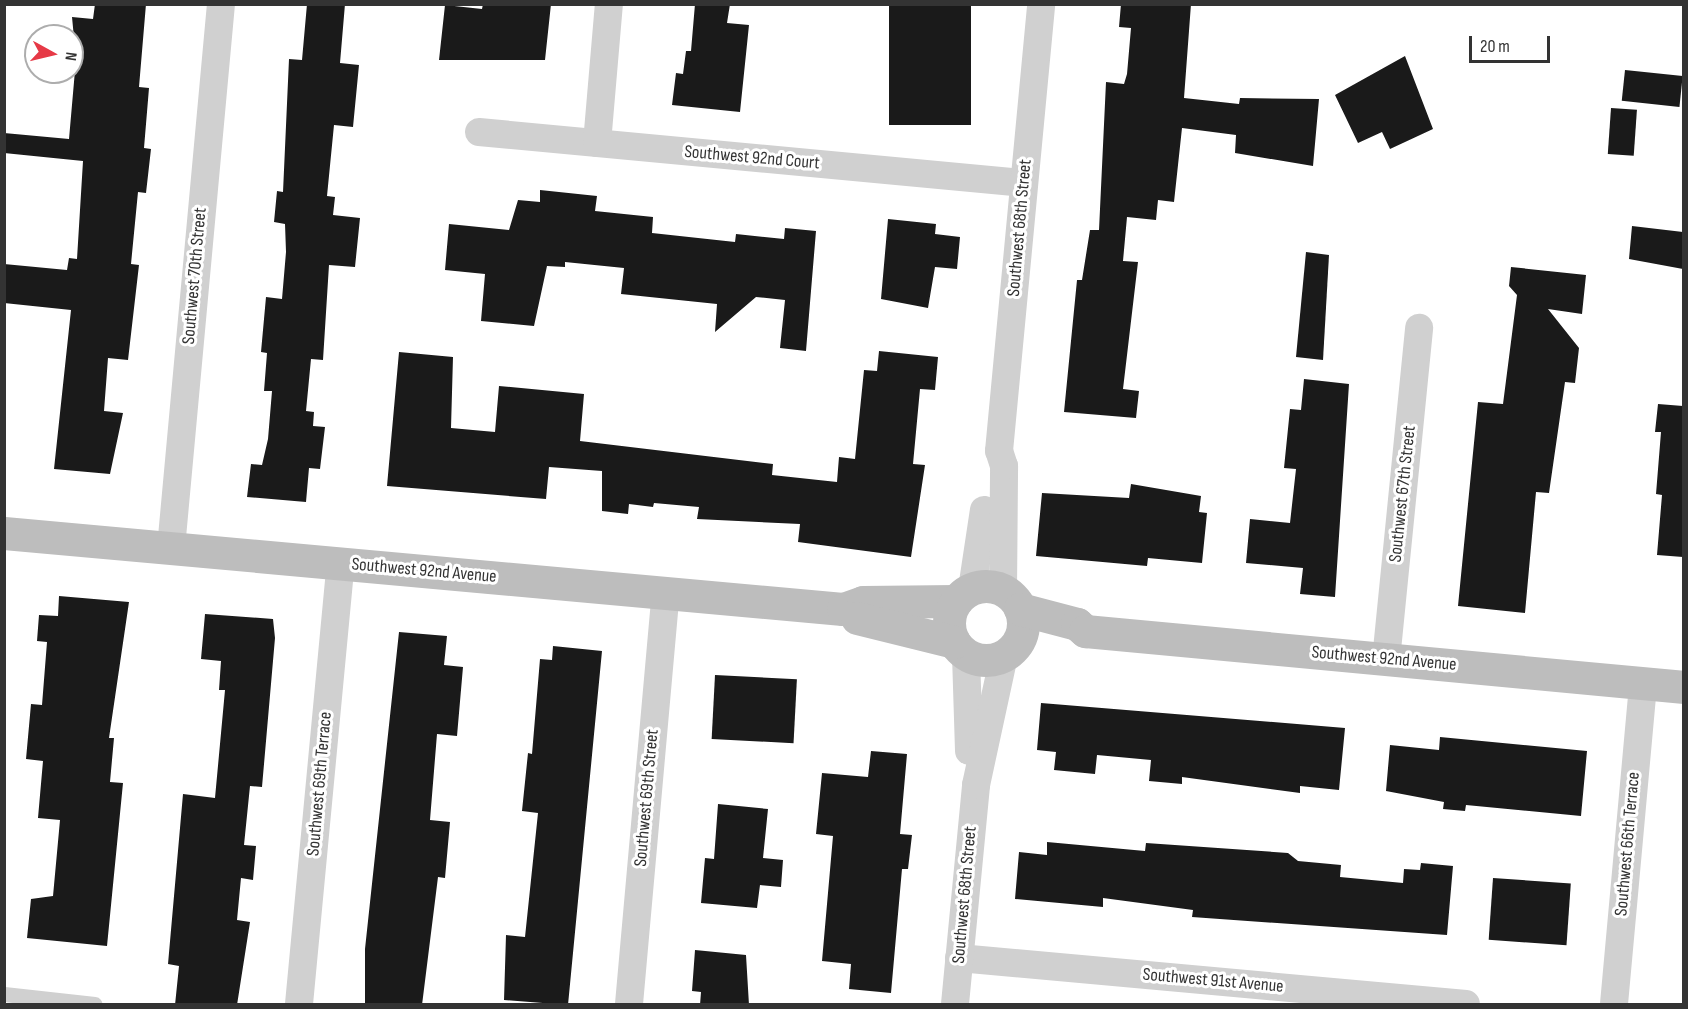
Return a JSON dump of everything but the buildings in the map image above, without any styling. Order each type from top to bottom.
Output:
[{"type":"street","name":"Southwest 70th Street","points":[[171,548],[221,4]]},
{"type":"street","points":[[597,143],[609,4]]},
{"type":"street","name":"Southwest 68th Street","points":[[988,597],[1004,466],[999,451],[1041,4]]},
{"type":"street","name":"Southwest 92nd Court","points":[[479,132],[1024,183]]},
{"type":"street","name":"Southwest 67th Street","points":[[1386,660],[1419,328]]},
{"type":"street","name":"Southwest 92nd Avenue","points":[[4,533],[843,609],[863,602],[988,597],[1077,624],[1085,631]]},
{"type":"street","name":"Southwest 69th Terrace","points":[[299,1005],[341,563]]},
{"type":"street","name":"Southwest 69th Street","points":[[629,1005],[666,592]]},
{"type":"street","points":[[960,648],[949,621],[988,597],[1011,648]]},
{"type":"street","name":"Southwest 92nd Avenue","points":[[843,609],[862,621],[960,648],[981,660],[1011,648],[1085,631],[1683,687]]},
{"type":"street","name":"Southwest 68th Street","points":[[960,648],[969,762],[976,785]]},
{"type":"street","name":"Southwest 68th Street","points":[[955,1005],[976,785],[1011,648]]},
{"type":"street","name":"Southwest 66th Terrace","points":[[1614,1005],[1643,683]]},
{"type":"street","name":"Southwest 91st Avenue","points":[[959,958],[1466,1005]]},
{"type":"lane","points":[[4,994],[94,1005]]}]
